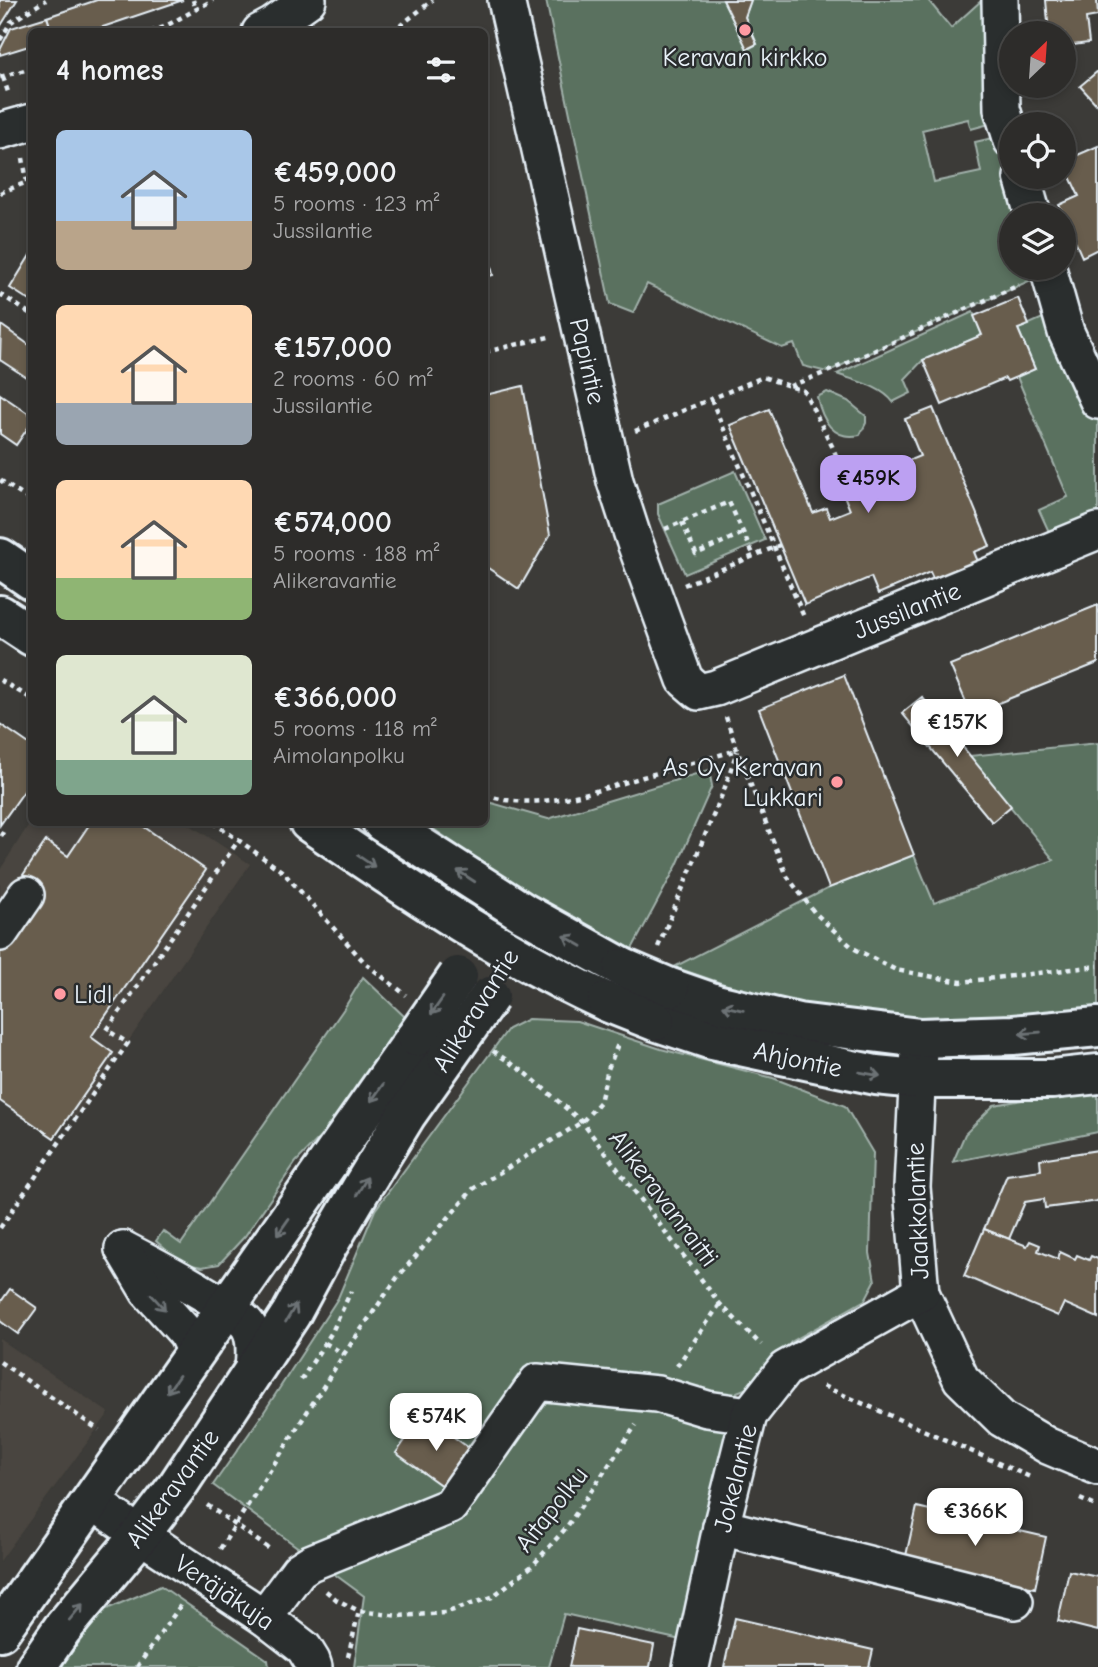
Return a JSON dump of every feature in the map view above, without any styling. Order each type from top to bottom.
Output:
[{"type":"main road","points":[[0,558],[28,577]]},
{"type":"main road","points":[[0,614],[28,633]]},
{"type":"main road","name":"Ahjontie","points":[[315,826],[422,898],[559,979],[639,994],[716,1004],[798,1023],[920,1038],[1013,1035],[1098,1027]]},
{"type":"main road","name":"Ahjontie","points":[[389,826],[712,1040],[876,1075],[917,1079],[1052,1079],[1098,1074]]},
{"type":"main road","name":"Alikeravantie","points":[[0,1631],[250,1273],[415,1019],[458,976],[500,946],[524,913]]},
{"type":"main road","name":"Alikeravantie","points":[[36,1667],[62,1629],[178,1485],[291,1314],[328,1245],[406,1115],[490,996],[500,946]]},
{"type":"street","points":[[267,28],[308,0]]},
{"type":"street","name":"Papintie","points":[[506,0],[615,481],[685,680],[699,692],[716,688]]},
{"type":"street","points":[[1000,0],[1003,112]]},
{"type":"street","points":[[0,131],[28,123]]},
{"type":"street","points":[[1051,280],[1066,332],[1098,401]]},
{"type":"street","name":"Jussilantie","points":[[716,688],[1098,531]]},
{"type":"street","points":[[0,933],[26,895]]},
{"type":"street","name":"Jaakkolantie","points":[[920,1038],[912,1187],[920,1293],[961,1379],[1002,1419],[1048,1446],[1098,1467]]},
{"type":"street","points":[[195,1352],[186,1333],[148,1292],[123,1249],[183,1281],[248,1324],[254,1340],[253,1370]]},
{"type":"street","points":[[183,1281],[221,1285],[250,1273]]},
{"type":"street","name":"Jokelantie","points":[[691,1667],[721,1527],[749,1415],[785,1369],[920,1293]]},
{"type":"street","points":[[264,1617],[299,1570],[310,1563],[450,1506],[537,1382],[657,1394],[707,1409],[749,1415]]},
{"type":"street","name":"Veräjäkuja","points":[[92,1501],[264,1617],[304,1648],[314,1667]]},
{"type":"street","points":[[721,1527],[1015,1601]]},
{"type":"path","points":[[0,40],[11,22],[46,0]]},
{"type":"path","points":[[192,0],[196,10]]},
{"type":"path","points":[[161,28],[213,0]]},
{"type":"path","points":[[397,28],[433,0]]},
{"type":"path","points":[[0,77],[28,69]]},
{"type":"path","points":[[0,193],[28,182]]},
{"type":"path","points":[[789,386],[827,372],[1026,280]]},
{"type":"path","points":[[0,293],[28,312]]},
{"type":"path","points":[[488,351],[581,330]]},
{"type":"path","points":[[626,434],[763,377],[804,391],[849,485]]},
{"type":"path","points":[[712,399],[817,647]]},
{"type":"path","points":[[0,480],[28,499]]},
{"type":"path","points":[[656,533],[729,502],[754,556]]},
{"type":"path","points":[[682,522],[696,554],[743,533]]},
{"type":"path","points":[[677,588],[776,546]]},
{"type":"path","points":[[0,680],[28,697]]},
{"type":"path","points":[[488,796],[501,800],[534,802],[578,796],[737,750],[787,876],[814,912],[853,948],[897,970],[961,982],[1098,966]]},
{"type":"path","name":"Alikeravanraitti","points":[[737,750],[724,790],[608,1069],[600,1102],[582,1122],[720,1304],[785,1369]]},
{"type":"path","points":[[218,826],[283,872],[415,1019]]},
{"type":"path","points":[[0,1228],[128,1044],[107,1030],[238,841]]},
{"type":"path","points":[[137,1667],[236,1525],[344,1354],[397,1278],[473,1189],[582,1122],[527,1074],[492,1051]]},
{"type":"path","points":[[301,1380],[332,1332],[351,1291]]},
{"type":"path","name":"Aitapolku","points":[[236,1525],[337,1600],[359,1611],[399,1616],[445,1613],[492,1597],[532,1566],[566,1528],[720,1304]]},
{"type":"path","points":[[325,1342],[344,1354]]},
{"type":"path","points":[[0,1362],[127,1450]]},
{"type":"path","points":[[785,1369],[1037,1480]]},
{"type":"path","points":[[1074,1496],[1098,1507]]},
{"type":"path","points":[[343,1667],[359,1611]]},
{"type":"shaded area","name":"Lidl","points":[[28,826],[192,826],[250,864],[75,1119],[0,1067],[0,870]]},
{"type":"shaded area","points":[[0,1339],[109,1413],[0,1561]]},
{"type":"green space","points":[[546,0],[723,0],[748,49],[757,44],[745,17],[751,0],[928,0],[951,28],[982,0],[991,0],[993,123],[971,129],[968,119],[922,130],[934,182],[981,172],[975,142],[999,137],[999,189],[1019,189],[1026,203],[999,203],[999,280],[1031,280],[827,372],[803,366],[794,344],[782,348],[647,284],[633,313],[610,304]]},
{"type":"green space","points":[[973,312],[982,335],[923,360],[905,379],[911,393],[893,402],[875,388],[837,374]]},
{"type":"green space","points":[[1054,313],[1098,413],[1098,526],[1055,545],[1039,510],[1068,497],[1017,377],[1035,369],[1018,329]]},
{"type":"green space","points":[[827,392],[848,401],[866,416],[866,423],[860,435],[843,435],[830,427],[817,397]]},
{"type":"green space","points":[[735,471],[765,540],[685,574],[658,514],[658,504]]},
{"type":"green space","points":[[1098,743],[1098,1017],[939,1026],[798,1009],[674,967],[829,888],[914,855],[934,903],[1054,860],[969,756]]},
{"type":"green space","points":[[709,770],[712,786],[677,865],[632,949],[565,915],[500,875],[429,826],[488,826],[488,802],[548,819]]},
{"type":"green space","points":[[363,977],[406,1018],[359,1097],[296,1162],[245,1236],[219,1264],[202,1267],[181,1263],[156,1241],[163,1231],[181,1244]]},
{"type":"green space","points":[[528,1019],[577,1021],[661,1049],[773,1078],[845,1106],[873,1153],[870,1253],[875,1281],[865,1300],[791,1342],[760,1383],[737,1392],[733,1433],[681,1640],[564,1614],[549,1667],[354,1667],[364,1596],[213,1485],[338,1298],[375,1210],[508,1029]]},
{"type":"green space","points":[[1098,1087],[1098,1132],[953,1162],[965,1134],[994,1105]]},
{"type":"green space","points":[[161,1586],[268,1660],[269,1667],[61,1667],[102,1611]]},
{"type":"building","points":[[0,0],[17,0],[0,27]]},
{"type":"building","points":[[97,0],[183,0],[100,28],[51,28],[47,17]]},
{"type":"building","name":"Keravan kirkko","points":[[723,0],[751,0],[745,17],[757,44],[747,49]]},
{"type":"building","points":[[1046,0],[1097,0],[1098,16],[1086,18],[1089,43],[1076,45],[1076,21],[1048,21]]},
{"type":"building","points":[[47,17],[51,28],[28,28],[28,46],[0,55],[11,28]]},
{"type":"building","points":[[1098,71],[1098,106],[1080,86]]},
{"type":"building","points":[[1098,146],[1098,249],[1082,257],[1076,243],[1076,203],[1063,203],[1079,196],[1076,189],[1076,156]]},
{"type":"building","points":[[488,251],[493,275],[488,276]]},
{"type":"building","points":[[28,259],[28,299],[10,288]]},
{"type":"building","points":[[1018,298],[1029,325],[1018,329],[1035,369],[1007,381],[1005,378],[942,405],[923,360],[982,335],[974,316]]},
{"type":"building","points":[[1,325],[28,344],[28,378],[0,360]]},
{"type":"building","points":[[523,386],[550,535],[519,589],[488,568],[488,394]]},
{"type":"building","points":[[0,394],[28,413],[28,428],[16,445],[0,434]]},
{"type":"building","points":[[933,408],[990,546],[974,552],[979,564],[935,583],[930,572],[878,594],[871,577],[805,605],[730,425],[769,409],[813,513],[826,508],[830,518],[850,510],[841,488],[920,456],[905,419]]},
{"type":"building","points":[[1098,605],[1098,663],[971,714],[950,665]]},
{"type":"building","name":"As Oy Keravan Lukkari","points":[[844,675],[914,855],[829,888],[759,709]]},
{"type":"building","points":[[922,697],[1011,806],[992,822],[902,713]]},
{"type":"building","points":[[0,724],[28,743],[28,786],[0,825]]},
{"type":"building","name":"Lidl","points":[[88,826],[143,826],[206,870],[91,1037],[113,1053],[54,1138],[0,1101],[0,950],[43,888],[23,875],[46,841],[68,856]]},
{"type":"building","points":[[1098,1150],[1098,1201],[1045,1208],[1044,1199],[1025,1202],[1009,1239],[984,1229],[1007,1175],[1041,1170],[1040,1159]]},
{"type":"building","points":[[984,1229],[1027,1246],[1030,1241],[1040,1245],[1038,1251],[1058,1259],[1060,1252],[1075,1259],[1077,1255],[1089,1260],[1091,1256],[1098,1259],[1098,1318],[1064,1303],[1058,1316],[964,1276]]},
{"type":"building","points":[[10,1289],[37,1308],[18,1334],[0,1321],[0,1303]]},
{"type":"building","points":[[423,1415],[476,1453],[449,1491],[396,1453]]},
{"type":"building","points":[[917,1507],[1046,1537],[1035,1588],[905,1560]]},
{"type":"building","points":[[1069,1571],[1098,1577],[1098,1631],[1058,1621]]},
{"type":"building","points":[[735,1618],[873,1650],[869,1667],[724,1667]]},
{"type":"building","points":[[577,1629],[654,1645],[650,1667],[569,1667]]},
{"type":"place","name":"Keravan kirkko","points":[[745,30]]},
{"type":"place","name":"As Oy Keravan Lukkari","points":[[837,782]]},
{"type":"place","name":"Lidl","points":[[60,994]]}]
